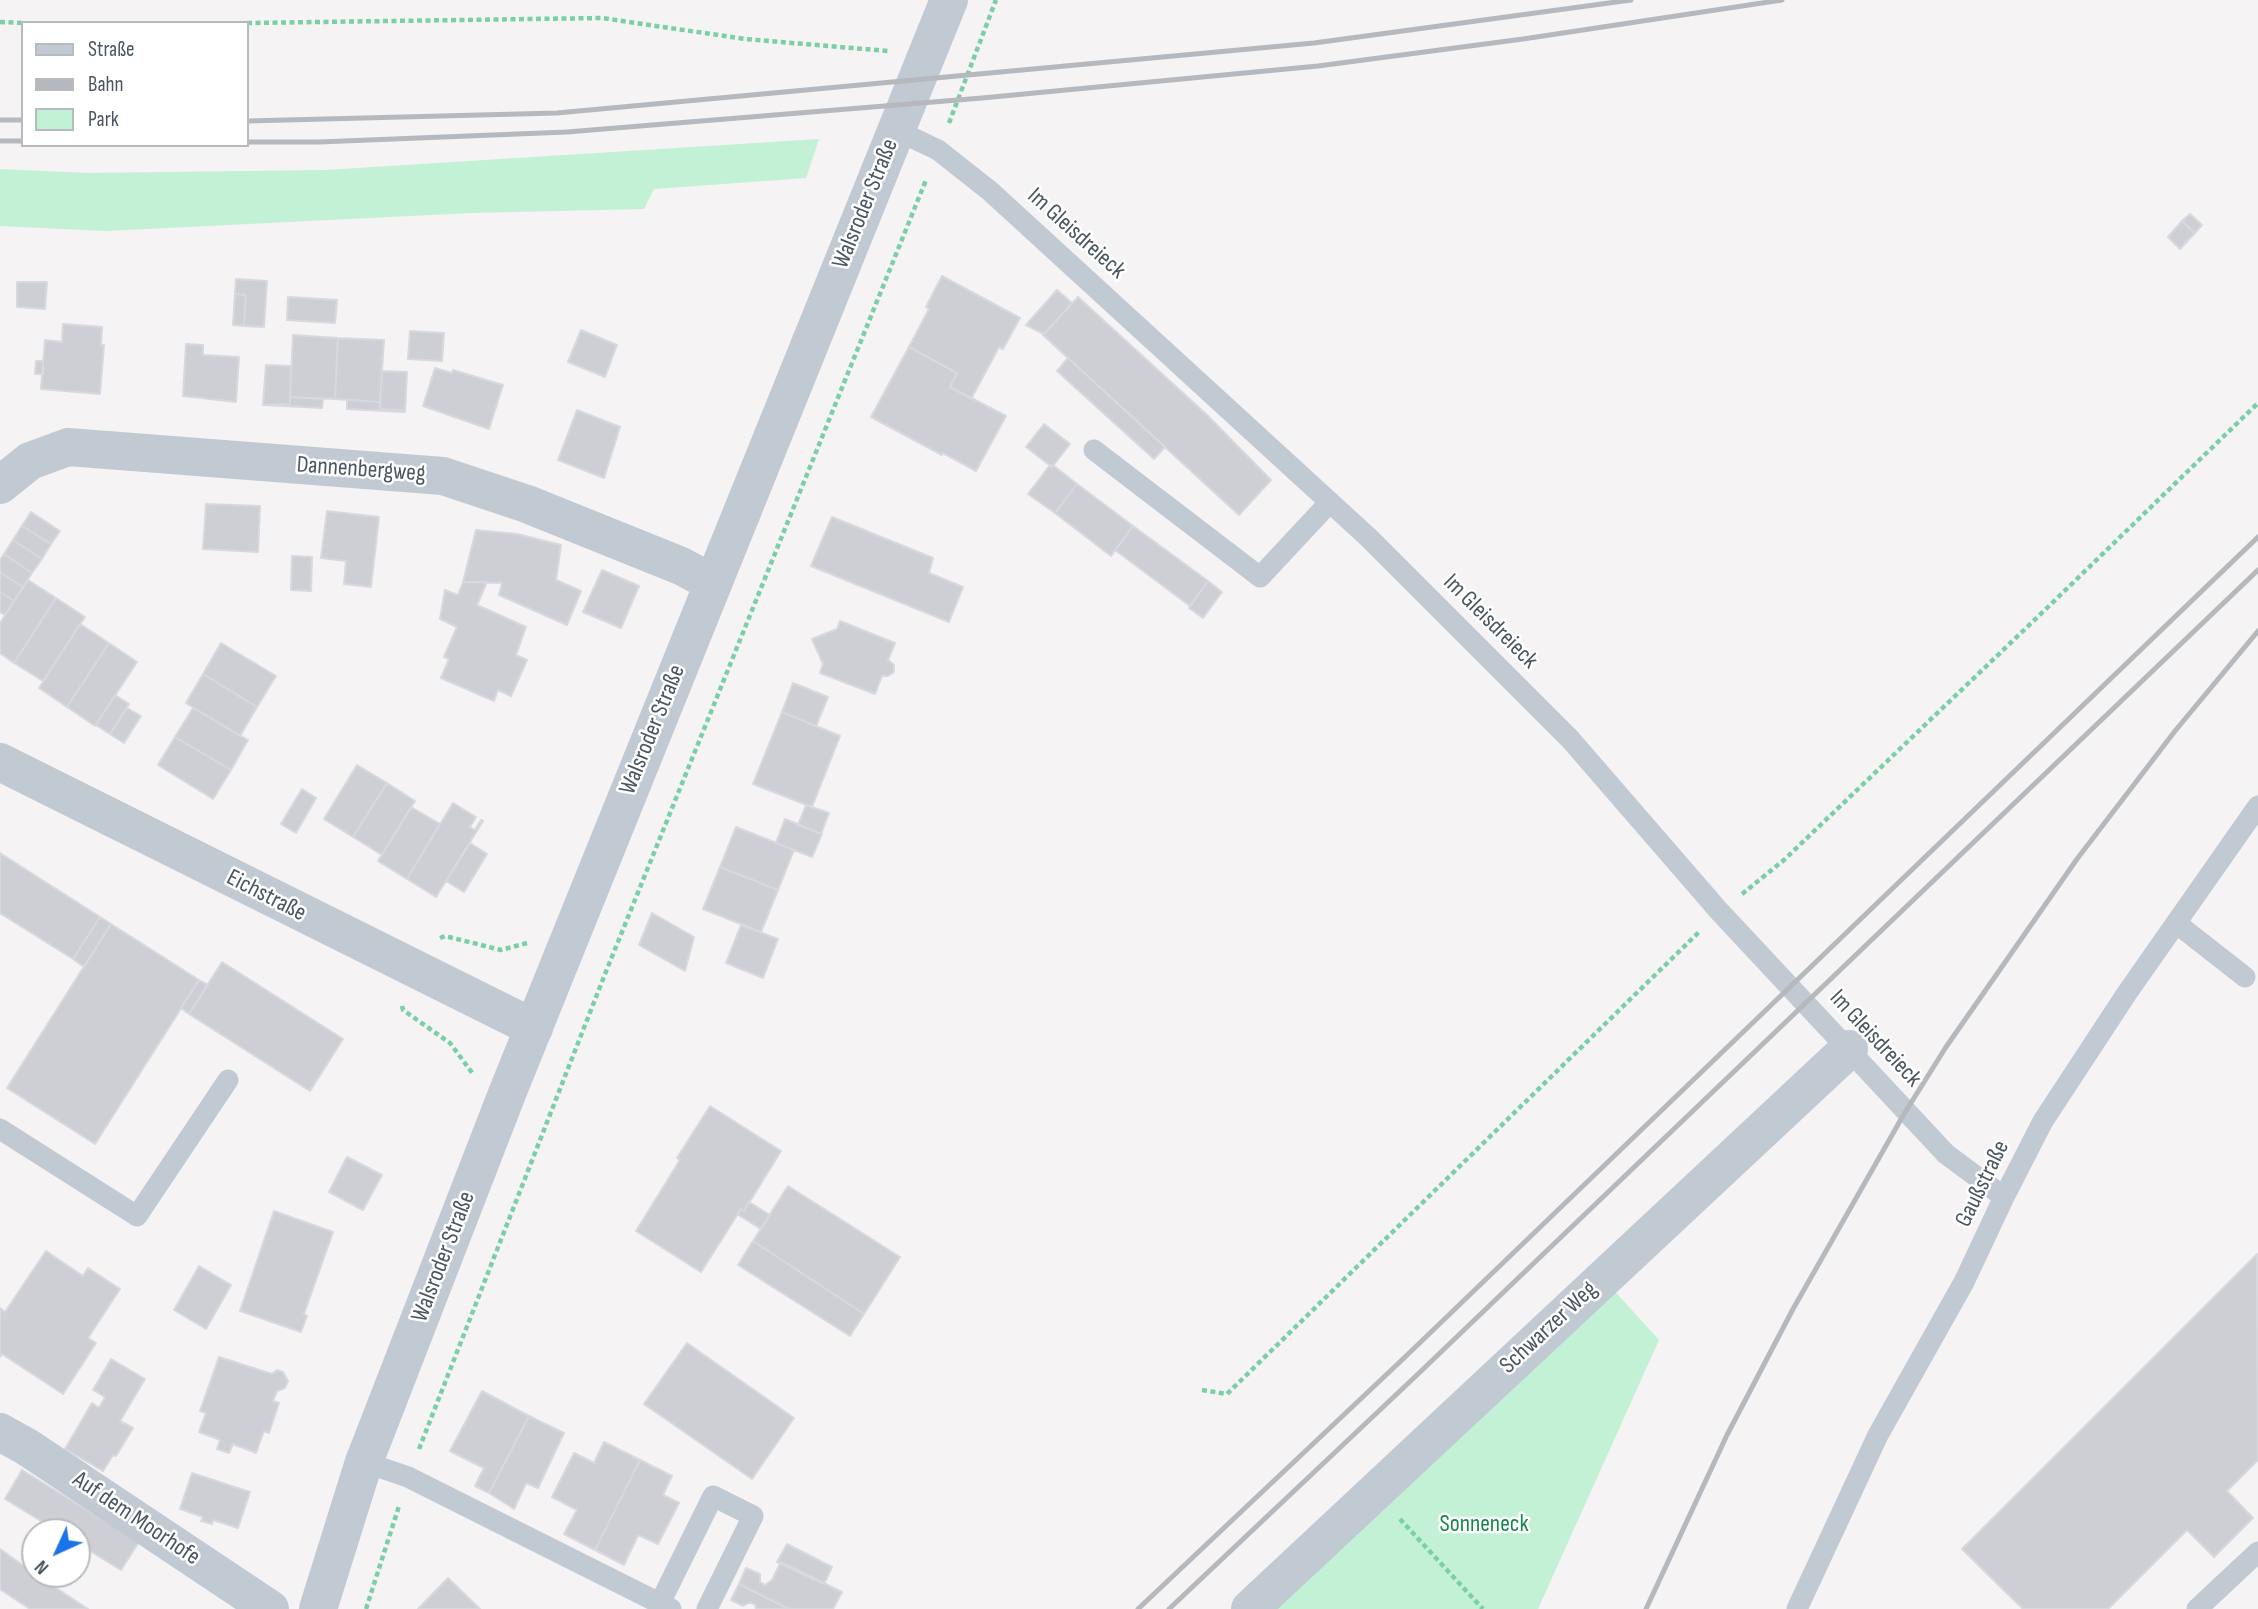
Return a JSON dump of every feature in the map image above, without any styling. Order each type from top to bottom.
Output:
[{"type":"street","name":"Walsroder Straße","points":[[318,1609],[364,1462],[534,1028],[949,0]]},
{"type":"street","name":"Dannenbergweg","points":[[0,485],[30,461],[68,447],[443,476],[527,504],[681,566],[713,583]]},
{"type":"street","name":"Eichstraße","points":[[0,762],[534,1028]]},
{"type":"street","name":"Schwarzer Weg","points":[[1250,1609],[1849,1049]]},
{"type":"street","name":"Auf dem Moorhofe","points":[[0,1432],[27,1447],[270,1609]]},
{"type":"lane","name":"Im Gleisdreieck","points":[[896,130],[938,150],[990,191],[1369,538],[1571,740],[1720,912],[1946,1154],[2004,1197]]},
{"type":"lane","points":[[1094,450],[1260,577],[1330,502]]},
{"type":"lane","name":"Gaußstraße","points":[[1797,1609],[1878,1435],[1964,1282],[2043,1121],[2258,806]]},
{"type":"lane","points":[[2176,923],[2245,977]]},
{"type":"lane","points":[[0,1129],[137,1216],[228,1080]]},
{"type":"lane","points":[[364,1462],[408,1477],[665,1606],[713,1496],[753,1516],[707,1609]]},
{"type":"lane","points":[[2197,1609],[2258,1552]]},
{"type":"path","points":[[366,1609],[408,1477],[607,969],[996,0]]},
{"type":"path","points":[[248,23],[602,19],[745,39],[893,51],[925,62]]},
{"type":"path","points":[[0,22],[21,23]]},
{"type":"path","points":[[393,960],[403,1010],[450,1043],[477,1080]]},
{"type":"path","points":[[1375,1491],[1483,1609]]},
{"type":"green space","points":[[819,139],[806,178],[654,189],[644,209],[471,213],[106,231],[0,226],[0,169],[88,173],[326,170]]},
{"type":"green space","name":"Sonneneck","points":[[1610,1286],[1659,1340],[1538,1609],[1274,1609]]},
{"type":"building","points":[[2190,214],[2202,225],[2195,233],[2182,221]]},
{"type":"building","points":[[2182,221],[2195,233],[2180,249],[2168,237]]},
{"type":"building","points":[[942,276],[1020,318],[1003,349],[999,347],[971,399],[950,387],[957,373],[909,347],[929,309],[926,307]]},
{"type":"building","points":[[236,279],[267,281],[264,327],[244,326],[246,295],[235,294]]},
{"type":"building","points":[[17,282],[47,282],[45,309],[17,307]]},
{"type":"building","points":[[1057,290],[1072,303],[1044,334],[1026,325]]},
{"type":"building","points":[[235,294],[246,295],[244,326],[233,325]]},
{"type":"building","points":[[288,297],[337,300],[335,323],[287,320]]},
{"type":"building","points":[[1078,297],[1206,414],[1271,480],[1239,515],[1043,335]]},
{"type":"building","points":[[63,324],[102,327],[101,345],[104,345],[100,394],[41,389],[45,340],[62,342]]},
{"type":"building","points":[[581,330],[617,345],[605,377],[568,362]]},
{"type":"building","points":[[410,331],[444,333],[442,361],[408,359]]},
{"type":"building","points":[[293,335],[338,338],[335,399],[290,397]]},
{"type":"building","points":[[338,338],[384,340],[380,402],[335,399]]},
{"type":"building","points":[[186,344],[203,345],[203,355],[239,357],[236,402],[183,396]]},
{"type":"building","points":[[909,347],[957,373],[950,387],[1006,416],[976,471],[871,417]]},
{"type":"building","points":[[1068,358],[1165,447],[1154,459],[1057,371]]},
{"type":"building","points":[[36,361],[43,361],[43,374],[35,374]]},
{"type":"building","points":[[266,365],[291,366],[290,404],[263,405]]},
{"type":"building","points":[[435,368],[452,373],[453,370],[503,385],[489,429],[423,406]]},
{"type":"building","points":[[382,371],[407,372],[405,412],[380,409]]},
{"type":"building","points":[[290,397],[323,399],[322,408],[265,405],[290,404]]},
{"type":"building","points":[[347,400],[380,402],[380,409],[403,412],[347,409]]},
{"type":"building","points":[[577,410],[620,427],[604,478],[558,460]]},
{"type":"building","points":[[1044,424],[1070,444],[1052,467],[1026,447]]},
{"type":"building","points":[[1050,465],[1077,484],[1055,513],[1028,494]]},
{"type":"building","points":[[1077,484],[1133,526],[1111,556],[1055,513]]},
{"type":"building","points":[[206,504],[260,506],[258,552],[203,549]]},
{"type":"building","points":[[327,511],[379,517],[371,587],[344,584],[346,561],[321,558]]},
{"type":"building","points":[[31,512],[60,531],[51,544],[22,526]]},
{"type":"building","points":[[832,517],[933,558],[929,573],[963,587],[949,622],[811,566]]},
{"type":"building","points":[[22,526],[51,544],[42,559],[13,540]]},
{"type":"building","points":[[1133,526],[1208,581],[1190,606],[1115,550]]},
{"type":"building","points":[[476,530],[517,534],[561,545],[556,580],[581,591],[567,625],[499,595],[502,583],[463,582]]},
{"type":"building","points":[[13,540],[42,559],[32,573],[4,554]]},
{"type":"building","points":[[4,554],[32,573],[23,587],[0,572],[0,560]]},
{"type":"building","points":[[292,556],[312,557],[311,591],[291,590]]},
{"type":"building","points":[[602,570],[639,586],[621,628],[583,612]]},
{"type":"building","points":[[0,572],[23,587],[14,601],[0,592]]},
{"type":"building","points":[[28,580],[56,598],[14,663],[0,653],[0,623]]},
{"type":"building","points":[[1208,581],[1222,592],[1203,618],[1189,608]]},
{"type":"building","points":[[463,582],[487,582],[477,605],[526,627],[516,655],[527,660],[511,696],[498,690],[494,701],[441,678],[449,659],[444,657],[457,627],[440,619],[445,590],[458,595]]},
{"type":"building","points":[[0,592],[14,601],[5,615],[0,612]]},
{"type":"building","points":[[56,598],[85,617],[43,681],[14,663]]},
{"type":"building","points":[[840,621],[895,643],[888,660],[894,665],[894,672],[882,676],[875,694],[820,673],[823,664],[812,639],[837,629]]},
{"type":"building","points":[[80,624],[109,643],[67,707],[39,688]]},
{"type":"building","points":[[109,643],[137,662],[95,726],[67,707]]},
{"type":"building","points":[[221,643],[276,676],[257,707],[203,674]]},
{"type":"building","points":[[203,674],[257,707],[240,736],[186,703]]},
{"type":"building","points":[[793,683],[828,697],[816,726],[782,712]]},
{"type":"building","points":[[115,695],[129,704],[110,734],[96,725]]},
{"type":"building","points":[[127,708],[141,716],[124,743],[110,734]]},
{"type":"building","points":[[193,708],[248,740],[231,770],[175,737]]},
{"type":"building","points":[[782,712],[840,736],[812,807],[753,784]]},
{"type":"building","points":[[175,737],[231,770],[213,799],[158,765]]},
{"type":"building","points":[[357,765],[387,783],[353,837],[324,819]]},
{"type":"building","points":[[387,783],[415,801],[382,855],[353,837]]},
{"type":"building","points":[[302,789],[316,798],[296,833],[281,824]]},
{"type":"building","points":[[453,803],[476,817],[470,827],[475,830],[481,820],[483,821],[436,897],[407,879]]},
{"type":"building","points":[[806,805],[829,813],[821,834],[798,825]]},
{"type":"building","points":[[411,807],[440,824],[407,879],[378,861]]},
{"type":"building","points":[[785,819],[822,834],[812,857],[776,843]]},
{"type":"building","points":[[736,827],[794,850],[778,890],[720,867]]},
{"type":"building","points":[[470,843],[487,854],[464,892],[446,881]]},
{"type":"building","points":[[0,853],[100,917],[73,959],[0,913]]},
{"type":"building","points":[[720,867],[778,890],[761,932],[703,909]]},
{"type":"building","points":[[652,913],[694,937],[685,971],[639,945]]},
{"type":"building","points":[[100,917],[111,924],[84,967],[73,959]]},
{"type":"building","points":[[111,924],[199,980],[95,1144],[7,1088]]},
{"type":"building","points":[[741,925],[778,939],[763,978],[726,963]]},
{"type":"building","points":[[222,962],[343,1039],[310,1091],[189,1014]]},
{"type":"building","points":[[199,980],[208,985],[189,1014],[181,1008]]},
{"type":"building","points":[[710,1106],[781,1151],[744,1211],[741,1209],[701,1272],[636,1231]]},
{"type":"building","points":[[347,1157],[382,1175],[363,1210],[329,1192]]},
{"type":"building","points":[[788,1186],[900,1257],[864,1314],[753,1241]]},
{"type":"building","points":[[749,1202],[770,1215],[761,1229],[737,1214],[741,1209],[744,1211]]},
{"type":"building","points":[[274,1211],[333,1232],[304,1314],[307,1316],[301,1332],[240,1311]]},
{"type":"building","points":[[753,1241],[864,1314],[850,1336],[738,1265]]},
{"type":"building","points":[[46,1251],[83,1276],[88,1268],[120,1289],[88,1338],[96,1343],[63,1394],[2,1354],[0,1357],[0,1308],[5,1312]]},
{"type":"building","points":[[2257,1254],[2258,1460],[2227,1491],[2253,1518],[2214,1557],[2187,1530],[2108,1609],[2023,1609],[1962,1549]]},
{"type":"building","points":[[199,1266],[231,1285],[206,1329],[174,1310]]},
{"type":"building","points":[[687,1343],[794,1418],[752,1479],[644,1404]]},
{"type":"building","points":[[219,1357],[272,1374],[277,1370],[283,1372],[288,1381],[285,1388],[277,1391],[273,1401],[279,1403],[269,1433],[264,1431],[256,1453],[233,1444],[229,1453],[217,1449],[220,1440],[199,1432],[206,1413],[200,1411]]},
{"type":"building","points":[[111,1359],[145,1379],[120,1421],[133,1428],[103,1471],[65,1449],[92,1403],[99,1408],[105,1397],[93,1390]]},
{"type":"building","points":[[482,1391],[529,1416],[489,1493],[475,1486],[484,1468],[450,1451]]},
{"type":"building","points":[[529,1416],[564,1433],[538,1488],[526,1483],[514,1509],[489,1493]]},
{"type":"building","points":[[604,1442],[640,1460],[595,1550],[564,1534],[577,1510],[552,1497],[574,1453],[594,1463]]},
{"type":"building","points":[[640,1460],[672,1476],[663,1495],[679,1503],[658,1544],[638,1535],[624,1565],[595,1550]]},
{"type":"building","points":[[22,1470],[139,1542],[121,1570],[91,1552],[91,1518],[36,1518],[5,1499]]},
{"type":"building","points":[[192,1473],[250,1492],[238,1528],[213,1520],[212,1524],[201,1521],[203,1517],[180,1509]]},
{"type":"building","points":[[787,1544],[832,1567],[824,1584],[777,1562]]},
{"type":"building","points":[[0,1549],[21,1564],[21,1588],[56,1588],[88,1609],[30,1609],[0,1589]]},
{"type":"building","points":[[781,1562],[842,1592],[833,1609],[789,1609],[739,1584],[746,1568],[760,1574],[760,1582],[765,1585],[772,1580]]},
{"type":"building","points":[[448,1578],[480,1609],[418,1609]]},
{"type":"building","points":[[739,1584],[789,1609],[756,1609],[750,1602],[743,1606],[731,1600]]},
{"type":"railway","points":[[248,121],[557,113],[1314,43],[1631,0]]},
{"type":"railway","points":[[248,142],[319,142],[567,132],[982,98],[1318,66],[1523,39],[1782,0]]},
{"type":"railway","points":[[0,120],[21,120]]},
{"type":"railway","points":[[0,141],[21,141]]},
{"type":"railway","points":[[1138,1609],[1404,1358],[2258,537]]},
{"type":"railway","points":[[1169,1609],[2258,570]]},
{"type":"railway","points":[[1646,1609],[1727,1435],[1793,1309],[1904,1114],[1946,1047],[2077,859],[2175,731],[2258,631]]}]
